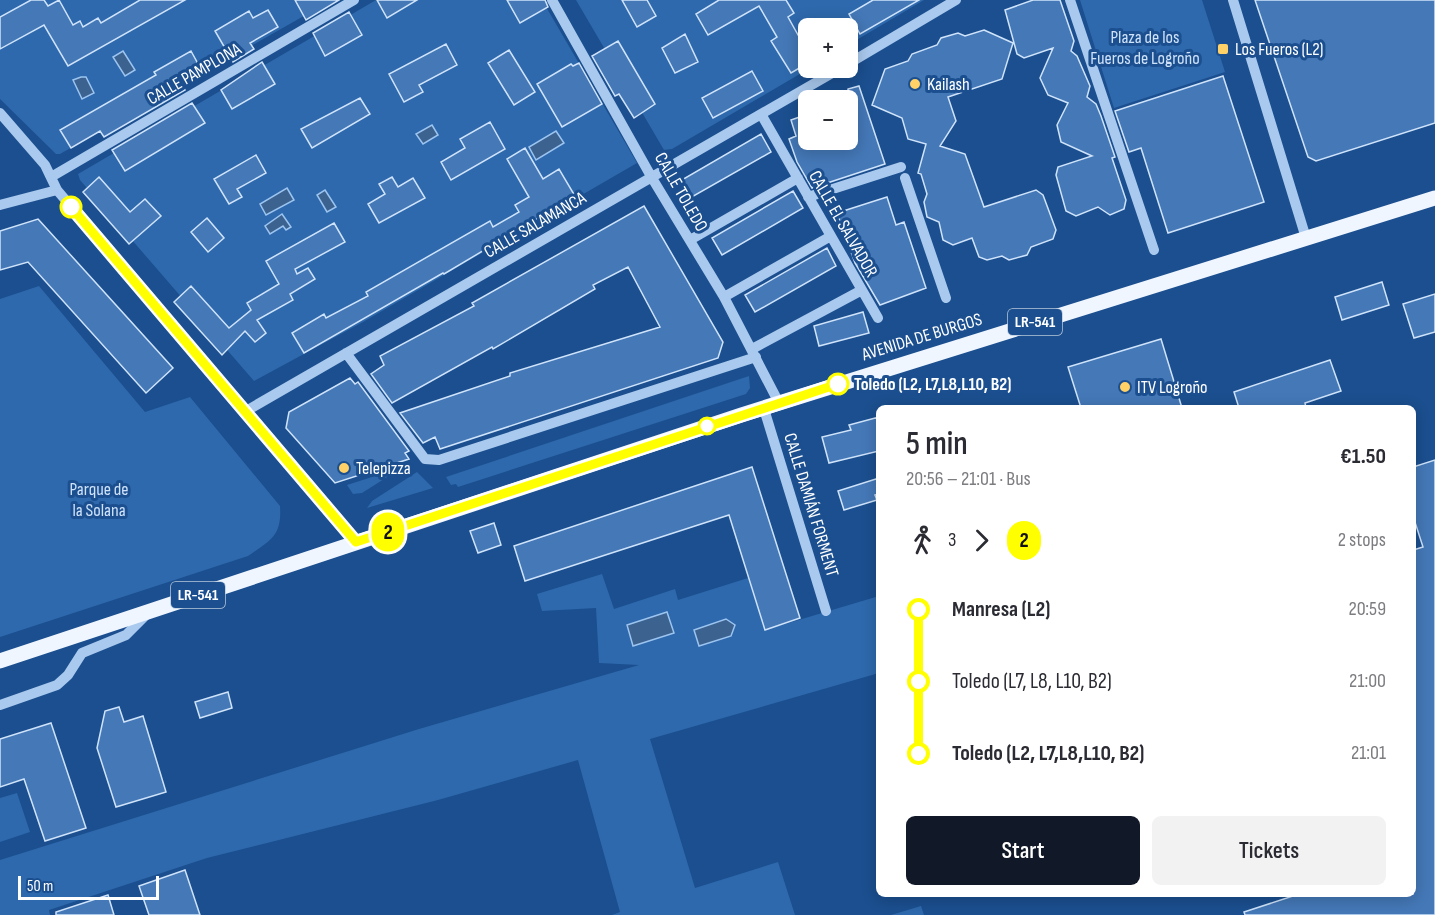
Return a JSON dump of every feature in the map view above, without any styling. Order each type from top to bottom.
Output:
[{"type":"main road","name":"AVENIDA DE BURGOS","points":[[0,661],[779,403],[1435,198]]},
{"type":"street","name":"CALLE PAMPLONA","points":[[51,177],[354,0]]},
{"type":"street","name":"CALLE TOLEDO","points":[[552,0],[652,178],[724,297],[779,403]]},
{"type":"street","points":[[858,57],[956,0]]},
{"type":"street","points":[[1070,0],[1154,250]]},
{"type":"street","points":[[1233,0],[1306,238]]},
{"type":"street","name":"CALLE SALAMANCA","points":[[246,411],[824,78]]},
{"type":"street","points":[[0,114],[45,165],[57,190],[356,542]]},
{"type":"street","name":"CALLE EL SALVADOR","points":[[761,114],[878,318]]},
{"type":"street","points":[[808,197],[901,166]]},
{"type":"street","points":[[690,240],[798,177]]},
{"type":"street","points":[[905,178],[946,298]]},
{"type":"street","points":[[0,205],[57,190]]},
{"type":"street","points":[[724,297],[831,236]]},
{"type":"street","points":[[346,353],[425,459],[439,460],[754,353],[862,290]]},
{"type":"street","name":"CALLE DAMIÁN FORMENT","points":[[764,409],[826,611]]},
{"type":"street","name":"AVENIDA DE BURGOS","points":[[0,705],[57,685],[68,675],[82,653],[126,634],[149,612]]},
{"type":"green space","points":[[0,0],[332,0],[60,154],[56,154],[0,99]]},
{"type":"green space","points":[[376,0],[542,0],[637,163],[363,322],[254,381],[80,180],[78,174]]},
{"type":"green space","points":[[576,0],[924,0],[858,39],[858,18],[798,18],[798,75],[672,149],[664,150]]},
{"type":"green space","name":"Plaza de los Fueros de Logroño","points":[[1080,0],[1202,0],[1225,72],[1114,108]]},
{"type":"green space","name":"Parque de la Solana","points":[[39,286],[145,412],[190,397],[280,506],[280,516],[277,531],[269,541],[248,556],[0,637],[0,299]]},
{"type":"green space","points":[[749,376],[750,388],[746,394],[458,487],[456,484],[451,485],[446,477]]},
{"type":"green space","points":[[403,467],[362,493],[353,494],[347,485]]},
{"type":"green space","points":[[417,472],[433,488],[367,508],[372,501]]},
{"type":"green space","points":[[602,574],[614,609],[675,589],[678,600],[748,578],[765,630],[876,597],[876,674],[650,739],[695,888],[778,862],[795,915],[612,915],[620,912],[578,760],[438,800],[207,858],[49,910],[50,915],[0,915],[0,860],[419,729],[639,665],[599,663],[596,608],[542,611],[537,594]]},
{"type":"green space","points":[[17,793],[30,832],[0,842],[0,798]]},
{"type":"green space","points":[[921,906],[924,915],[891,915]]},
{"type":"shaded area","points":[[123,51],[135,70],[125,76],[113,57]]},
{"type":"shaded area","points":[[86,77],[94,93],[82,99],[73,80]]},
{"type":"shaded area","points":[[432,125],[438,135],[423,144],[416,134]]},
{"type":"shaded area","points":[[556,131],[564,143],[536,160],[529,147]]},
{"type":"shaded area","points":[[287,188],[294,200],[266,215],[260,204]]},
{"type":"shaded area","points":[[325,190],[336,207],[327,212],[317,195]]},
{"type":"shaded area","points":[[282,214],[291,227],[286,230],[283,226],[270,234],[265,226]]},
{"type":"shaded area","points":[[667,612],[674,633],[633,646],[627,625]]},
{"type":"shaded area","points":[[726,619],[735,625],[731,636],[699,646],[694,630]]},
{"type":"building","points":[[31,0],[44,0],[48,6],[59,0],[73,25],[80,21],[83,27],[98,18],[101,23],[140,0],[185,0],[68,66],[44,25],[0,49],[0,17]]},
{"type":"building","points":[[295,0],[339,0],[306,20]]},
{"type":"building","points":[[377,0],[417,0],[387,18]]},
{"type":"building","points":[[507,0],[545,0],[548,7],[520,23]]},
{"type":"building","points":[[622,0],[647,0],[656,16],[637,27]]},
{"type":"building","points":[[719,0],[786,0],[794,13],[788,17],[798,35],[798,69],[791,73],[771,41],[777,37],[759,6],[708,35],[696,14]]},
{"type":"building","points":[[873,0],[919,0],[860,34],[858,18],[851,18],[849,14]]},
{"type":"building","points":[[1033,0],[1060,0],[1074,41],[1071,51],[1077,56],[1090,86],[1087,97],[1096,104],[1101,116],[1126,200],[1124,209],[1110,215],[1098,207],[1076,216],[1066,211],[1056,175],[1058,167],[1092,156],[1061,142],[1057,125],[1068,103],[1048,95],[1040,78],[1053,48],[1024,58],[1017,54],[1005,10]]},
{"type":"building","points":[[1255,0],[1435,0],[1435,123],[1316,161],[1308,157]]},
{"type":"building","points":[[268,10],[278,27],[250,43],[254,49],[233,62],[215,31],[249,11],[253,18]]},
{"type":"building","points":[[349,12],[362,35],[325,56],[313,33]]},
{"type":"building","points":[[984,30],[1013,43],[1002,79],[948,97],[956,121],[940,146],[965,154],[984,207],[1036,190],[1043,195],[1056,230],[1053,239],[1031,247],[1027,255],[1009,260],[1002,256],[987,260],[979,257],[972,238],[953,245],[943,240],[939,222],[927,217],[924,202],[927,194],[921,174],[918,173],[926,144],[908,139],[902,118],[872,105],[885,69],[908,61],[912,54],[937,45],[941,38],[958,33],[965,36]]},
{"type":"building","points":[[685,34],[698,62],[675,73],[662,48]]},
{"type":"building","points":[[618,41],[655,104],[634,118],[619,94],[615,96],[592,56]]},
{"type":"building","points":[[446,44],[457,65],[419,85],[423,92],[404,102],[389,74]]},
{"type":"building","points":[[509,50],[535,92],[514,105],[488,63]]},
{"type":"building","points":[[191,51],[203,73],[182,85],[185,90],[104,137],[100,131],[71,148],[60,130],[156,75],[154,72]]},
{"type":"building","points":[[262,62],[275,84],[232,109],[221,90]]},
{"type":"building","points":[[579,63],[602,104],[562,127],[537,84],[571,64],[573,66]]},
{"type":"building","points":[[752,71],[763,91],[713,118],[702,98]]},
{"type":"building","points":[[1223,76],[1264,202],[1168,233],[1141,148],[1129,152],[1115,111]]},
{"type":"building","points":[[859,86],[885,164],[812,188],[797,162],[789,139],[796,136],[791,120],[798,118],[798,150],[858,150],[858,90],[848,89]]},
{"type":"building","points":[[360,98],[370,114],[312,148],[301,129]]},
{"type":"building","points":[[192,103],[205,123],[125,171],[112,150]]},
{"type":"building","points":[[490,122],[505,149],[451,180],[441,162],[465,148],[460,139]]},
{"type":"building","points":[[761,134],[771,152],[690,198],[680,181]]},
{"type":"building","points":[[525,148],[543,179],[559,169],[575,196],[444,274],[304,353],[292,333],[324,314],[326,318],[368,296],[366,292],[490,221],[493,227],[519,212],[515,205],[529,197],[507,159]]},
{"type":"building","points":[[256,155],[266,173],[237,189],[242,197],[229,204],[214,179]]},
{"type":"building","points":[[99,177],[130,212],[145,199],[161,216],[129,244],[83,192]]},
{"type":"building","points":[[392,177],[398,187],[413,178],[425,198],[379,223],[368,204],[385,194],[379,184]]},
{"type":"building","points":[[793,191],[803,208],[722,255],[712,238]]},
{"type":"building","points":[[887,197],[896,225],[904,222],[926,288],[880,305],[855,263],[837,213]]},
{"type":"building","points":[[644,206],[723,342],[718,358],[440,449],[435,437],[423,443],[400,413],[510,376],[510,373],[660,327],[628,267],[593,285],[595,289],[493,349],[492,347],[392,403],[371,374],[384,365],[380,356],[474,306],[472,303]]},
{"type":"building","points":[[207,218],[224,238],[208,252],[191,232]]},
{"type":"building","points":[[38,219],[173,368],[146,393],[28,262],[0,270],[0,231]]},
{"type":"building","points":[[334,223],[345,242],[295,269],[297,274],[308,268],[315,279],[290,294],[293,300],[257,320],[266,333],[255,342],[245,331],[222,355],[174,302],[191,286],[229,328],[251,310],[247,303],[279,284],[266,261]]},
{"type":"building","points":[[827,248],[836,266],[755,312],[745,295]]},
{"type":"building","points":[[1382,282],[1389,305],[1342,320],[1335,297]]},
{"type":"building","points":[[1435,294],[1435,332],[1414,338],[1403,304]]},
{"type":"building","points":[[863,312],[869,333],[819,346],[814,326]]},
{"type":"building","name":"ITV Logroño","points":[[1161,339],[1181,405],[1080,405],[1068,367]]},
{"type":"building","points":[[1330,360],[1341,391],[1305,403],[1305,405],[1238,405],[1234,392]]},
{"type":"building","points":[[350,378],[355,384],[358,382],[409,451],[405,453],[409,459],[335,483],[286,428],[289,412]]},
{"type":"building","points":[[876,418],[876,452],[829,463],[822,437],[851,430],[849,425]]},
{"type":"building","points":[[1435,460],[1435,915],[1245,915],[1244,912],[1290,897],[1416,897],[1416,549],[1423,547],[1416,525],[1416,466]]},
{"type":"building","points":[[752,467],[800,618],[765,630],[729,515],[525,581],[514,546]]},
{"type":"building","points":[[876,479],[876,500],[844,510],[838,491]]},
{"type":"building","points":[[494,523],[501,545],[478,553],[470,531]]},
{"type":"building","points":[[228,692],[232,708],[200,718],[195,702]]},
{"type":"building","points":[[119,707],[124,722],[143,716],[166,792],[116,807],[97,748],[105,711]]},
{"type":"building","points":[[51,723],[86,828],[45,841],[24,779],[0,787],[0,739]]},
{"type":"building","points":[[185,870],[200,915],[149,915],[139,886]]},
{"type":"building","points":[[108,895],[114,915],[56,915],[56,912]]},
{"type":"bus line","name":"2","points":[[71,207],[334,513],[356,542],[838,384]]},
{"type":"place","name":"Los Fueros (L2)","points":[[1223,49]]},
{"type":"place","name":"Kailash","points":[[915,84]]},
{"type":"place","name":"Toledo (L2, L7,L8,L10, B2)","points":[[838,384]]},
{"type":"place","name":"ITV Logroño","points":[[1125,387]]},
{"type":"place","name":"Telepizza","points":[[344,468]]}]
